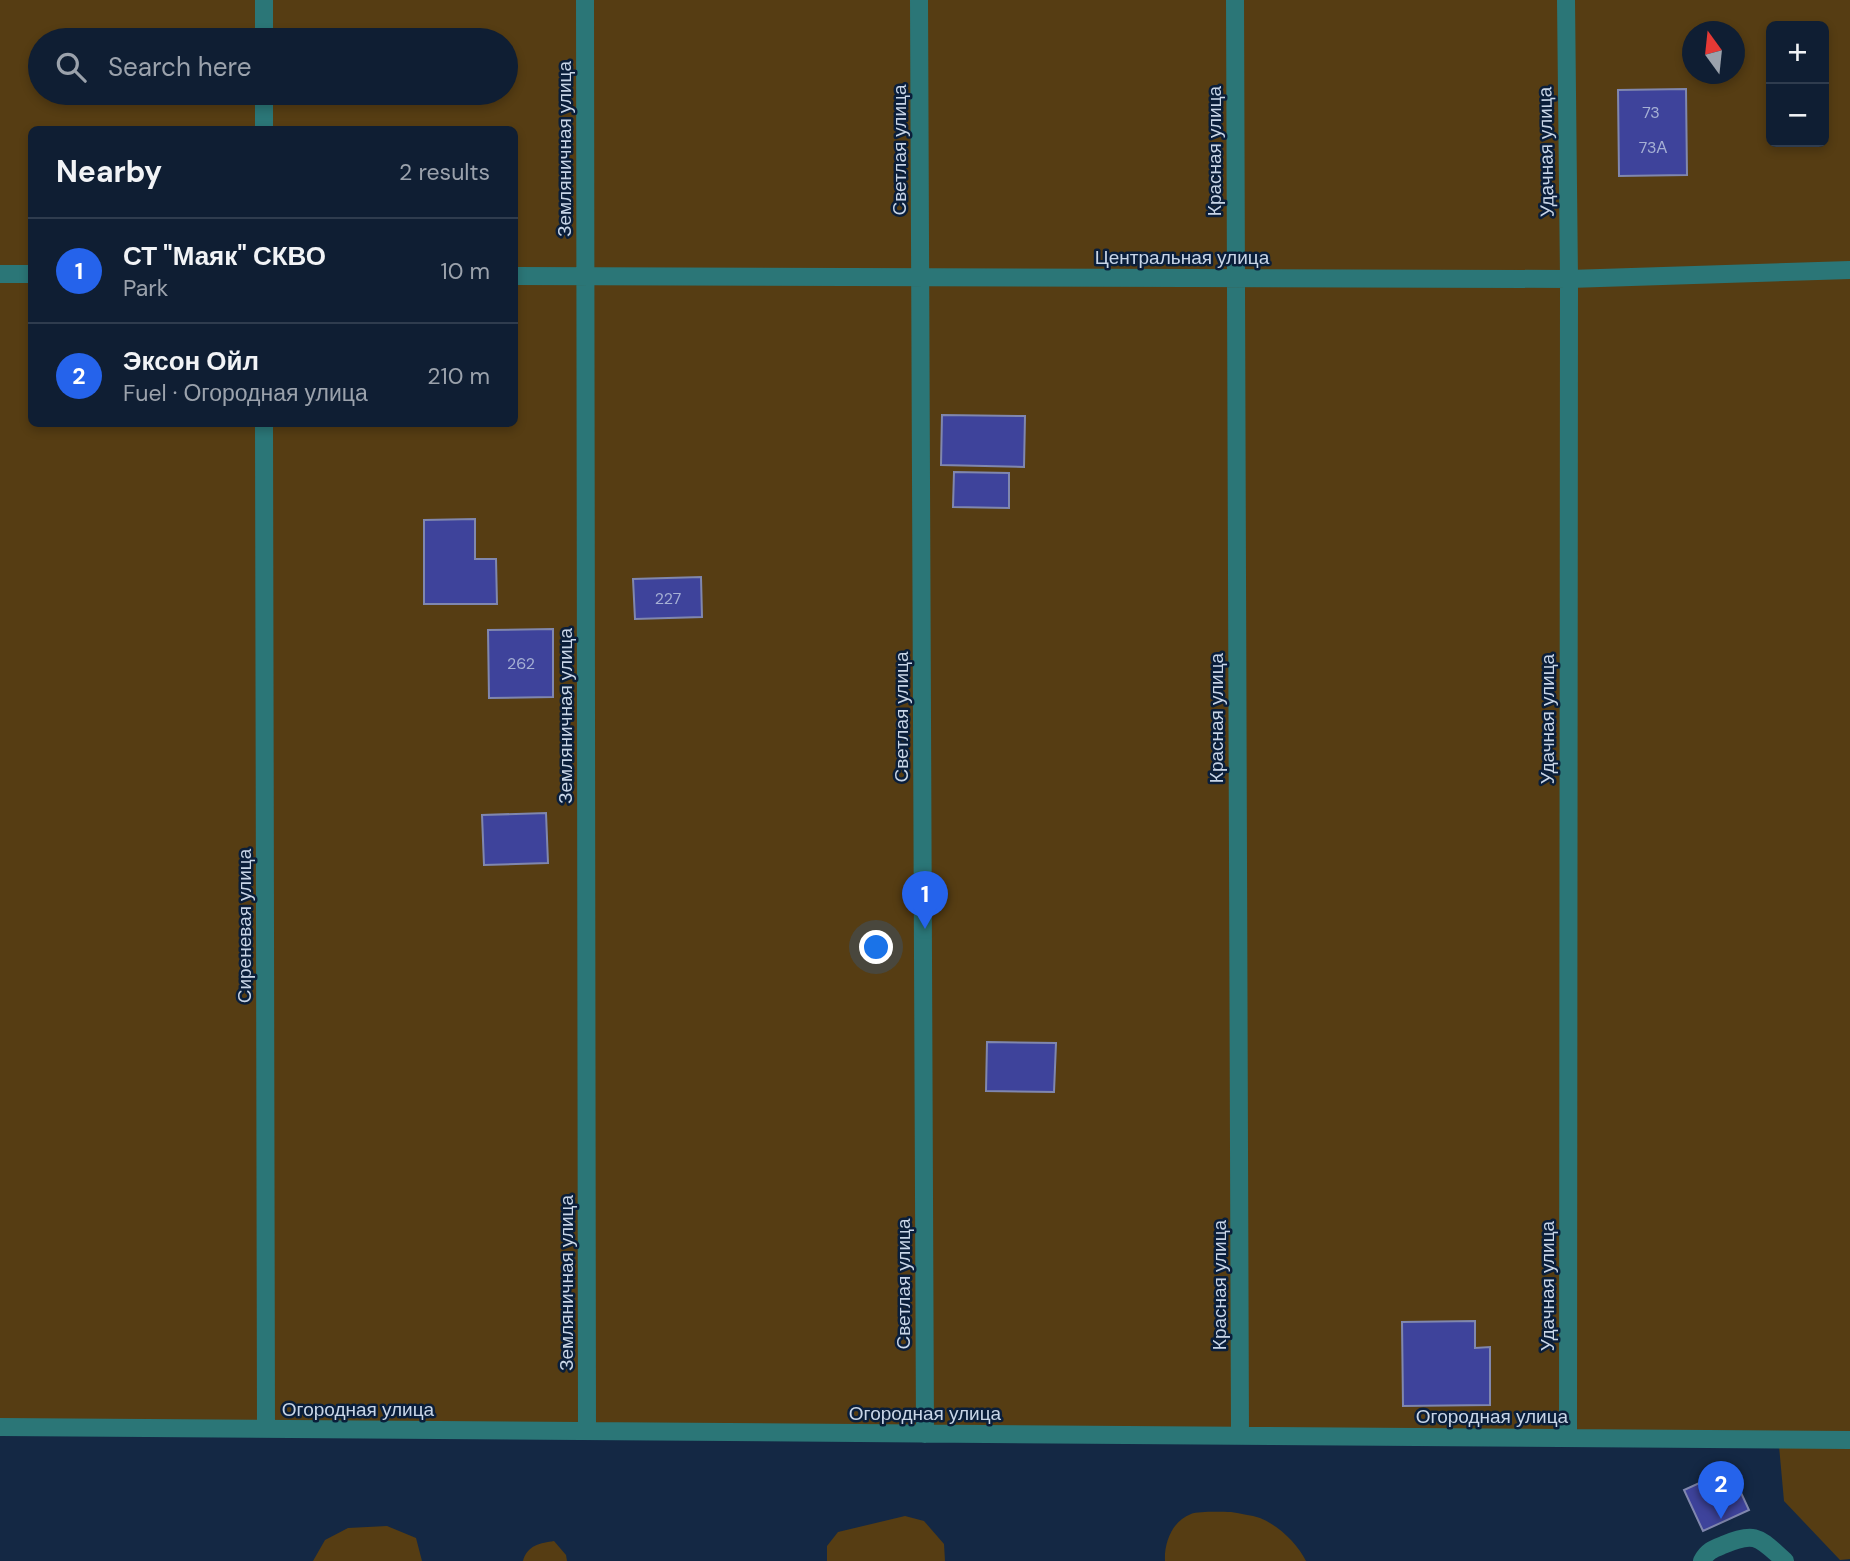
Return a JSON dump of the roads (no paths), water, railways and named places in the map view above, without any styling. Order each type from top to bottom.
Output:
[{"type":"street","points":[[264,0],[264,28]]},
{"type":"street","name":"Земляничная улица","points":[[585,0],[587,1432]]},
{"type":"street","name":"Светлая улица","points":[[919,0],[925,1434]]},
{"type":"street","name":"Красная улица","points":[[1235,0],[1240,1436]]},
{"type":"street","name":"Удачная улица","points":[[1566,0],[1569,279],[1568,1438]]},
{"type":"street","points":[[264,105],[264,126]]},
{"type":"street","name":"Центральная улица","points":[[518,276],[1569,279],[1850,270]]},
{"type":"street","points":[[0,274],[28,274]]},
{"type":"street","name":"Сиреневая улица","points":[[264,427],[266,1429]]},
{"type":"street","name":"Огородная улица","points":[[0,1427],[1850,1440]]},
{"type":"street","points":[[1702,1561],[1707,1552],[1741,1537],[1752,1536],[1763,1541],[1785,1561]]},
{"type":"place","name":"СТ \"Маяк\" СКВО","points":[[925,929]]},
{"type":"place","name":"Эксон Ойл","points":[[1721,1519]]}]
